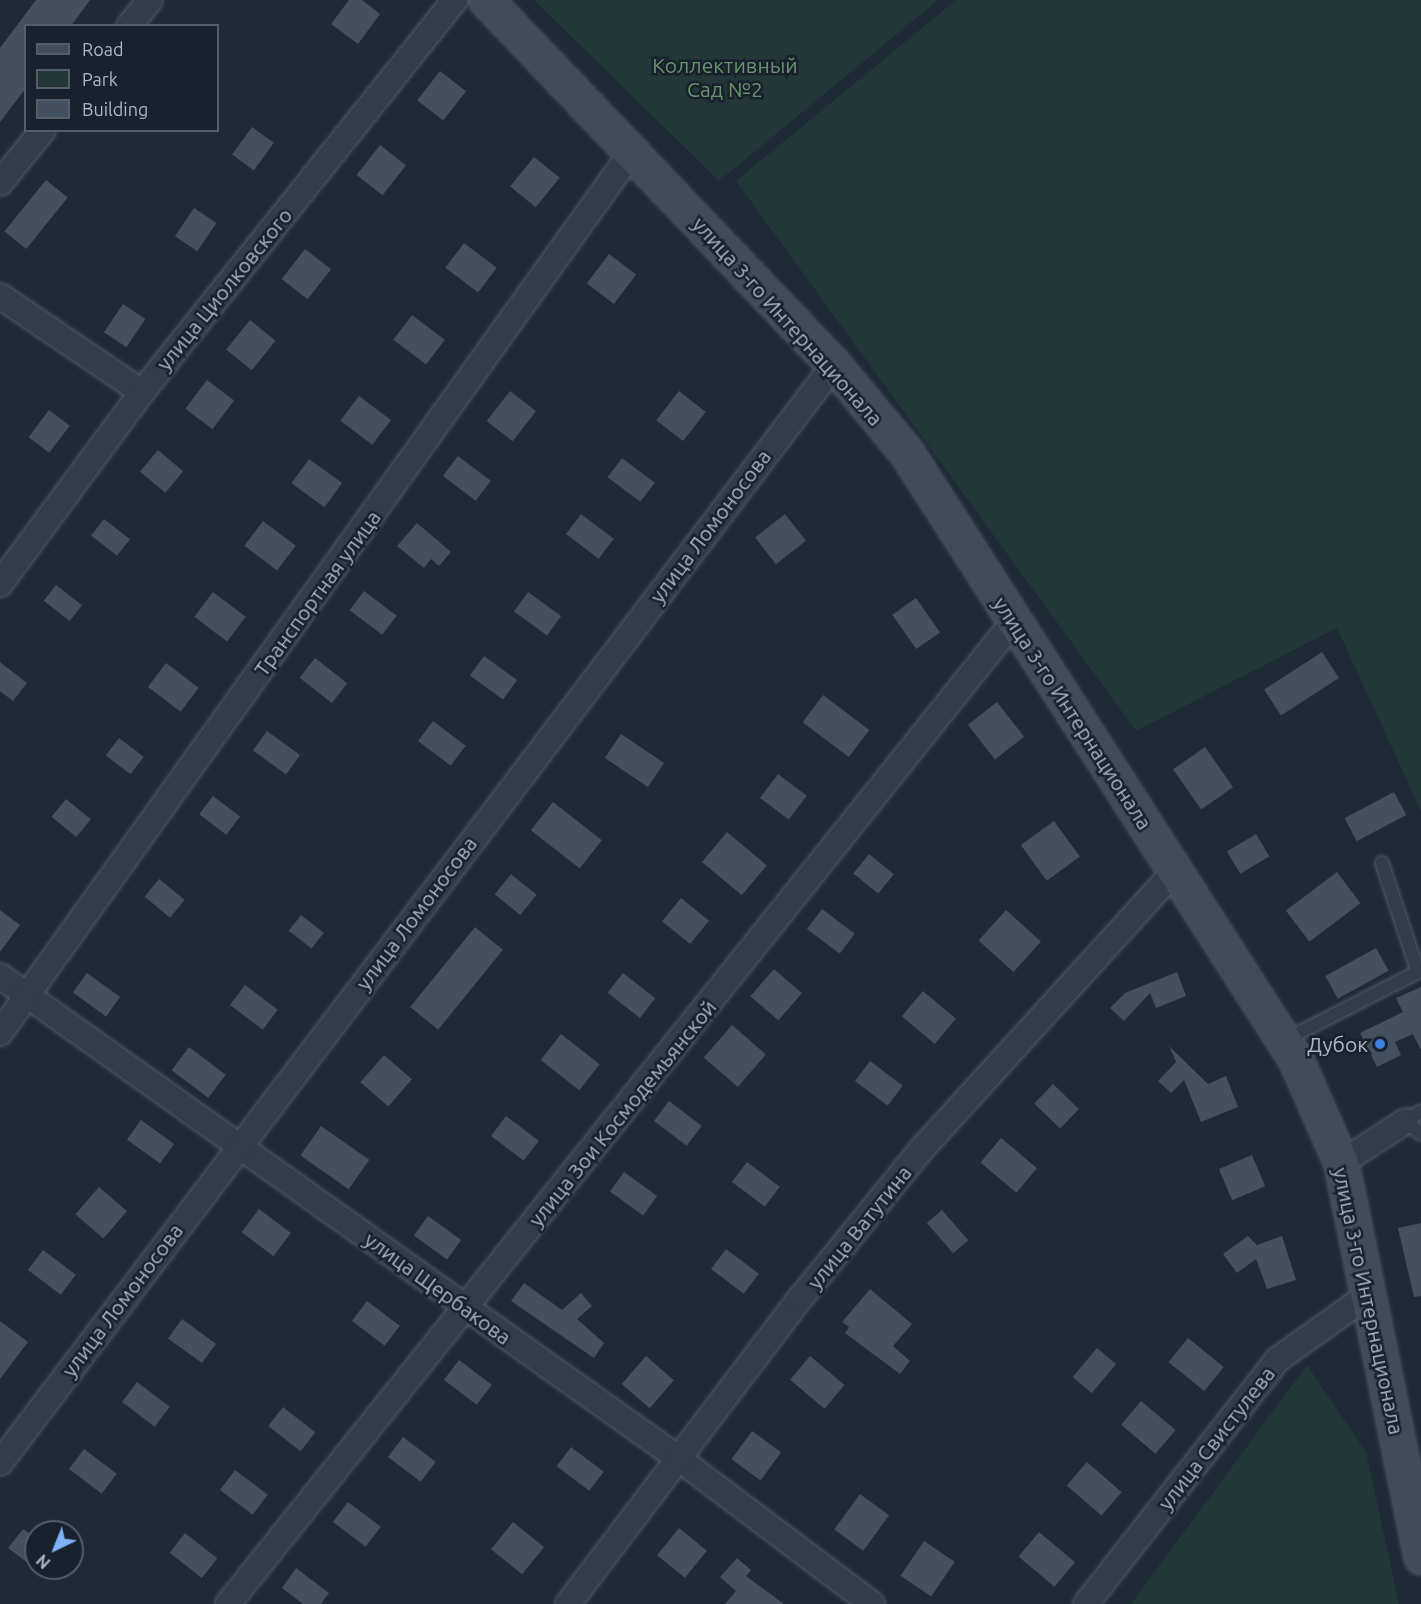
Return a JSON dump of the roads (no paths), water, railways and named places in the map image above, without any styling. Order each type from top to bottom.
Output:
[{"type":"main road","name":"улица 3-го Интернационала","points":[[486,0],[834,364],[906,452],[1284,1041],[1341,1163],[1421,1557]]},
{"type":"street","points":[[131,24],[150,0]]},
{"type":"street","name":"улица Циолковского","points":[[0,584],[142,392],[455,0]]},
{"type":"street","points":[[0,183],[41,132]]},
{"type":"street","name":"Транспортная улица","points":[[0,1033],[632,152]]},
{"type":"street","points":[[0,296],[142,392]]},
{"type":"street","name":"улица Ломоносова","points":[[0,1463],[238,1145],[834,364]]},
{"type":"street","name":"улица Зои Космодемьянской","points":[[228,1604],[1014,621]]},
{"type":"street","name":"улица Ватутина","points":[[568,1604],[682,1461],[799,1300],[921,1150],[1175,871]]},
{"type":"street","name":"улица Щербакова","points":[[0,976],[682,1461],[872,1604]]},
{"type":"street","points":[[1341,1163],[1416,1122]]},
{"type":"street","name":"улица Свистулева","points":[[1086,1604],[1277,1360],[1368,1295]]},
{"type":"lane","points":[[1284,1041],[1418,972],[1382,863]]},
{"type":"place","name":"Дубок","points":[[1380,1044]]},
{"type":"park label","name":"Коллективный Сад №2","points":[[725,77]]}]
